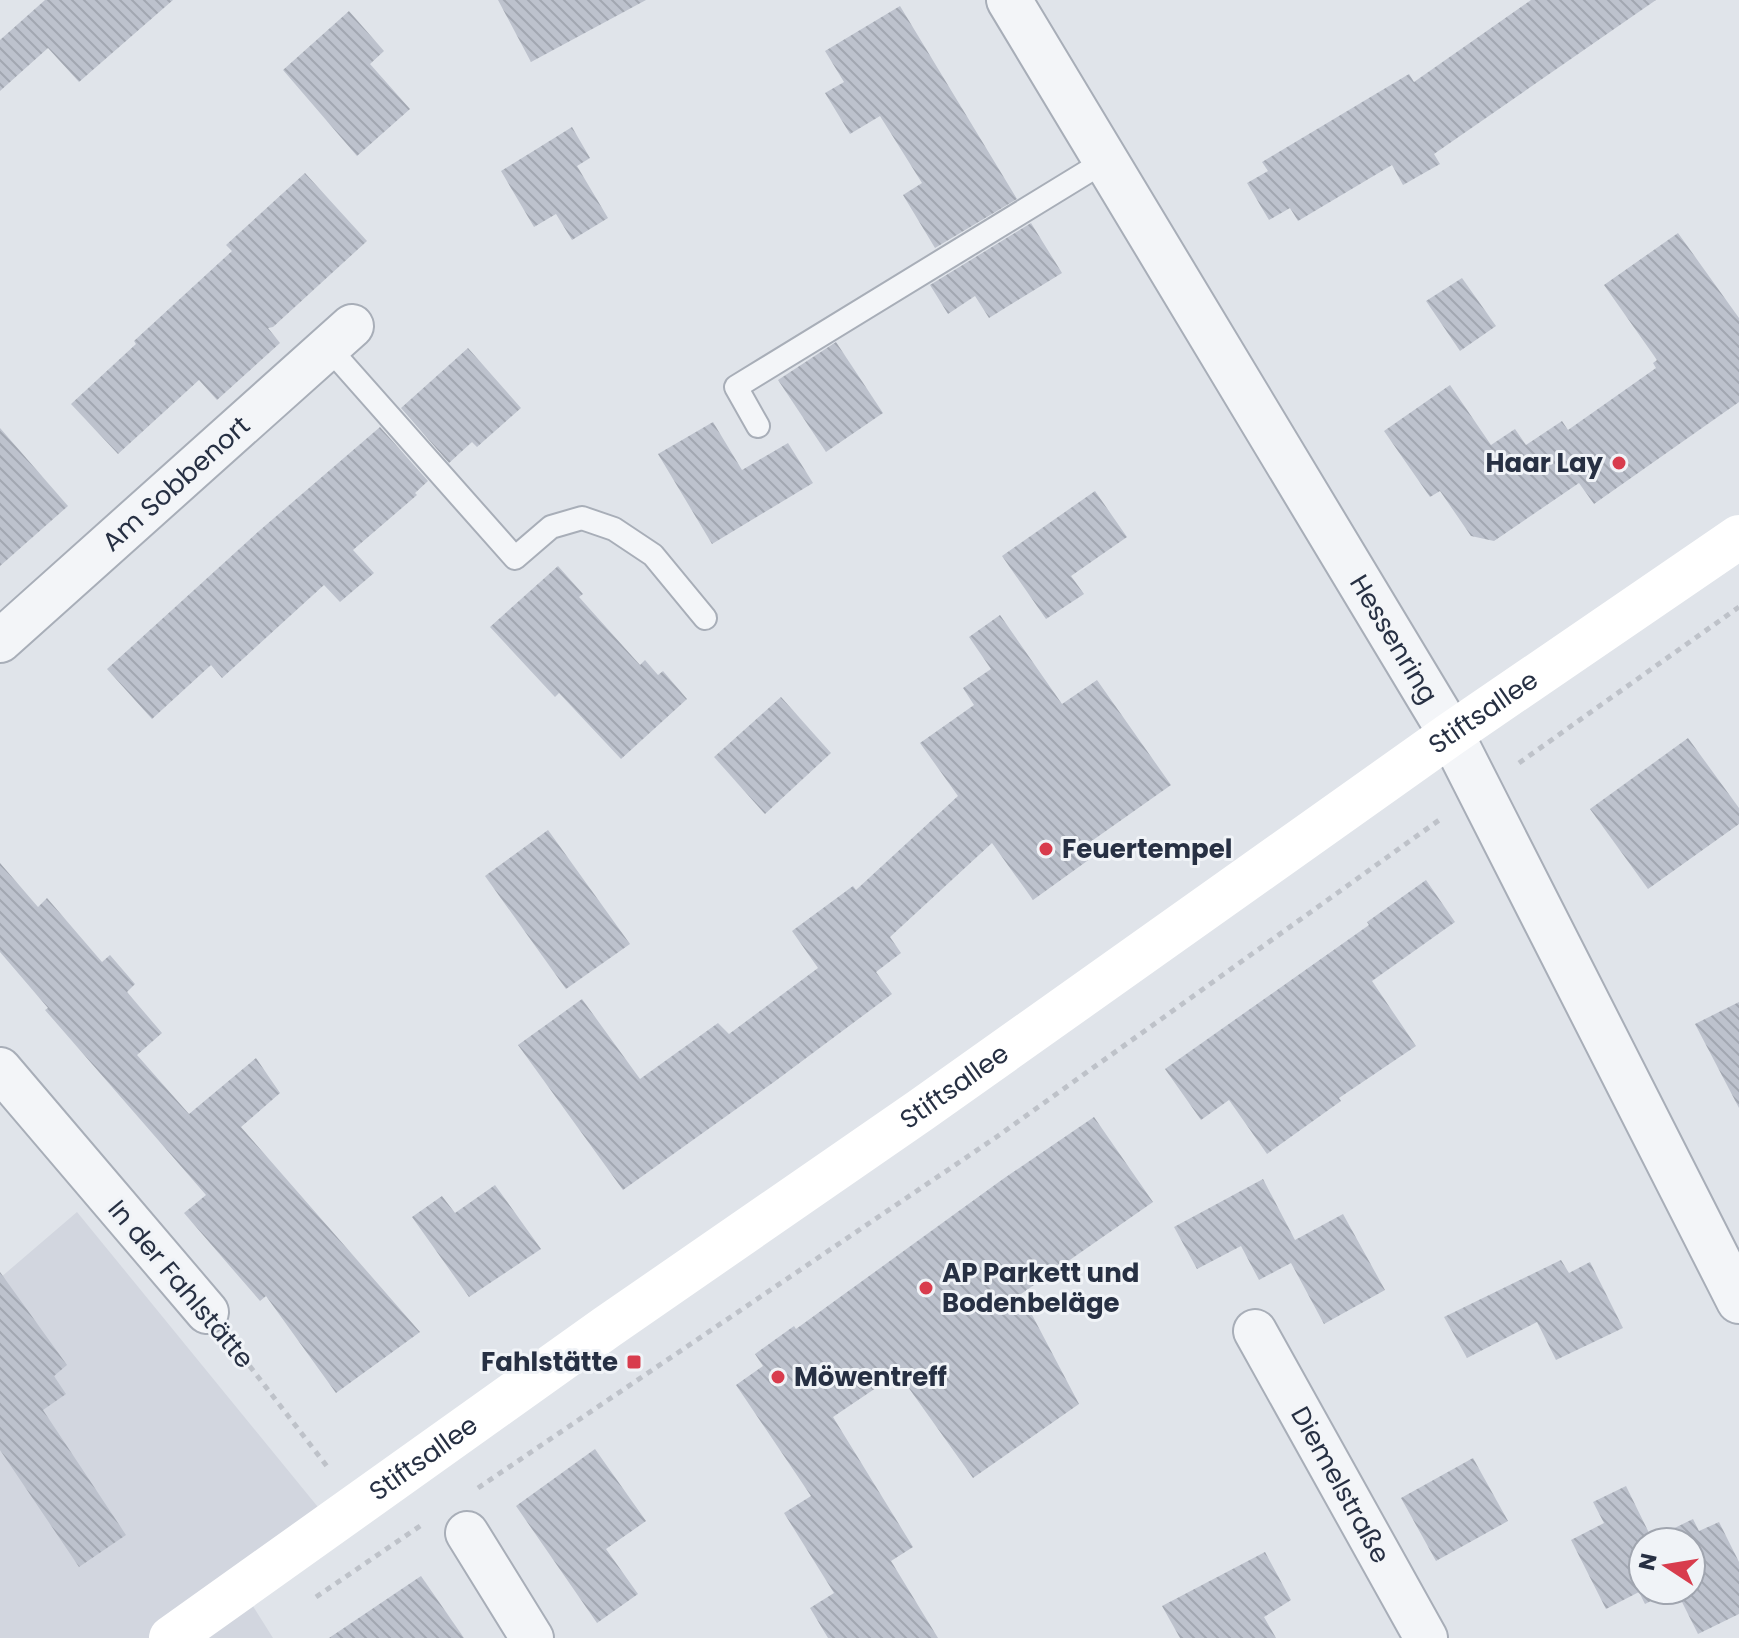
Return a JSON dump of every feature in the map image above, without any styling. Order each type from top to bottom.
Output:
[{"type":"main road","name":"Stiftsallee","points":[[171,1638],[607,1327],[921,1110],[1451,734],[1739,537]]},
{"type":"street","name":"Hessenring","points":[[1009,0],[1451,734],[1739,1301]]},
{"type":"street","name":"Am Sobbenort","points":[[0,641],[340,337]]},
{"type":"street","name":"In der Fahlstätte","points":[[0,1069],[207,1312]]},
{"type":"street","name":"Diemelstraße","points":[[1255,1331],[1426,1638]]},
{"type":"street","points":[[467,1533],[532,1638]]},
{"type":"lane","points":[[758,426],[736,387],[1105,161]]},
{"type":"lane","points":[[340,337],[515,558],[551,527],[582,518],[614,529],[653,555],[705,618]]},
{"type":"path","points":[[477,1488],[995,1138],[1739,607]]},
{"type":"path","name":"In der Fahlstätte","points":[[207,1312],[357,1504]]},
{"type":"path","points":[[307,1603],[425,1524]]},
{"type":"shaded area","points":[[77,1212],[331,1523],[241,1587],[273,1638],[0,1638],[0,1278]]},
{"type":"building","points":[[45,0],[173,0],[79,82],[48,48],[0,91],[0,40]]},
{"type":"building","points":[[498,0],[646,0],[531,62]]},
{"type":"building","points":[[1531,0],[1656,0],[1434,154],[1440,164],[1403,185],[1392,165],[1298,221],[1290,208],[1269,220],[1247,183],[1268,171],[1262,162],[1409,74],[1414,82]]},
{"type":"building","points":[[900,6],[1017,199],[935,248],[903,195],[922,183],[880,116],[850,134],[825,93],[844,82],[825,51]]},
{"type":"building","points":[[349,11],[384,51],[370,64],[410,109],[357,156],[283,70]]},
{"type":"building","points":[[572,127],[590,158],[577,166],[608,218],[572,240],[556,214],[534,227],[501,171]]},
{"type":"building","points":[[305,173],[367,241],[273,327],[268,328],[280,343],[217,400],[199,380],[118,454],[71,404],[232,251],[226,245]]},
{"type":"building","points":[[1031,223],[1062,273],[989,318],[975,296],[948,314],[930,285]]},
{"type":"building","points":[[1678,233],[1739,318],[1739,402],[1594,504],[1579,483],[1494,541],[1471,536],[1440,491],[1430,497],[1384,431],[1450,385],[1491,445],[1515,429],[1526,445],[1562,421],[1568,430],[1656,368],[1653,363],[1657,360],[1604,285]]},
{"type":"building","points":[[1462,278],[1496,326],[1460,351],[1426,301]]},
{"type":"building","points":[[836,342],[883,413],[826,452],[778,380]]},
{"type":"building","points":[[468,348],[521,408],[477,447],[472,442],[449,463],[401,408]]},
{"type":"building","points":[[713,422],[742,470],[788,443],[813,483],[712,544],[658,454]]},
{"type":"building","points":[[380,427],[428,481],[415,493],[417,495],[353,550],[374,573],[340,602],[324,585],[222,678],[211,665],[152,719],[107,669],[259,531]]},
{"type":"building","points":[[0,428],[68,506],[0,566]]},
{"type":"building","points":[[1095,491],[1127,537],[1071,576],[1084,594],[1046,619],[1002,556]]},
{"type":"building","points":[[558,566],[583,594],[579,597],[640,665],[645,660],[658,675],[663,671],[687,699],[621,759],[559,693],[555,697],[490,627]]},
{"type":"building","points":[[1000,615],[1062,704],[1097,680],[1171,785],[1086,845],[1094,856],[1033,900],[992,843],[890,937],[901,953],[876,972],[892,994],[623,1190],[518,1045],[582,999],[640,1079],[718,1023],[729,1034],[818,968],[792,931],[853,886],[856,890],[958,796],[920,743],[974,705],[963,688],[991,669],[969,637]]},
{"type":"building","points":[[781,697],[831,753],[765,814],[714,757]]},
{"type":"building","points":[[1688,738],[1739,808],[1739,824],[1648,889],[1590,809]]},
{"type":"building","points":[[548,830],[630,944],[566,989],[485,876]]},
{"type":"building","points":[[0,863],[38,907],[47,898],[102,962],[110,955],[135,984],[127,992],[162,1033],[137,1055],[189,1114],[256,1058],[280,1093],[241,1127],[420,1332],[336,1393],[266,1296],[260,1301],[184,1213],[206,1195],[45,1010],[48,1008],[0,952]]},
{"type":"building","points":[[1426,880],[1455,922],[1372,981],[1416,1046],[1339,1098],[1341,1101],[1267,1154],[1229,1100],[1201,1120],[1165,1069],[1369,925],[1367,922]]},
{"type":"building","points":[[1739,1002],[1739,1108],[1695,1024]]},
{"type":"building","points":[[1094,1117],[1153,1202],[1021,1294],[1079,1404],[973,1478],[898,1373],[833,1417],[913,1547],[891,1561],[938,1638],[828,1638],[810,1608],[834,1593],[784,1513],[811,1496],[736,1385],[763,1366],[755,1354],[794,1326],[796,1329]]},
{"type":"building","points":[[1263,1179],[1295,1240],[1343,1214],[1385,1290],[1324,1324],[1291,1263],[1259,1280],[1241,1246],[1197,1269],[1174,1227]]},
{"type":"building","points":[[495,1185],[541,1249],[469,1297],[412,1217],[442,1196],[455,1213]]},
{"type":"building","points":[[1561,1260],[1569,1273],[1590,1262],[1623,1328],[1556,1360],[1537,1322],[1467,1358],[1444,1317]]},
{"type":"building","points":[[0,1272],[67,1365],[54,1376],[66,1394],[43,1410],[126,1535],[79,1567],[0,1450]]},
{"type":"building","points":[[595,1449],[646,1521],[606,1549],[638,1594],[597,1623],[516,1506]]},
{"type":"building","points":[[1473,1458],[1508,1521],[1436,1561],[1401,1498]]},
{"type":"building","points":[[1626,1486],[1646,1526],[1627,1526],[1627,1598],[1606,1609],[1571,1540],[1604,1523],[1593,1502]]},
{"type":"building","points":[[1693,1519],[1696,1526],[1679,1526]]},
{"type":"building","points":[[1719,1522],[1739,1562],[1739,1614],[1698,1634],[1684,1606],[1707,1606],[1707,1527]]},
{"type":"building","points":[[1265,1552],[1291,1600],[1264,1617],[1276,1638],[1180,1638],[1162,1606]]},
{"type":"building","points":[[421,1576],[464,1638],[329,1638]]},
{"type":"place","name":"Haar Lay","points":[[1619,463]]},
{"type":"place","name":"Feuertempel","points":[[1046,849]]},
{"type":"place","name":"AP Parkett und Bodenbeläge","points":[[926,1288]]},
{"type":"place","name":"Fahlstätte","points":[[634,1362]]},
{"type":"place","name":"Möwentreff","points":[[778,1377]]}]
